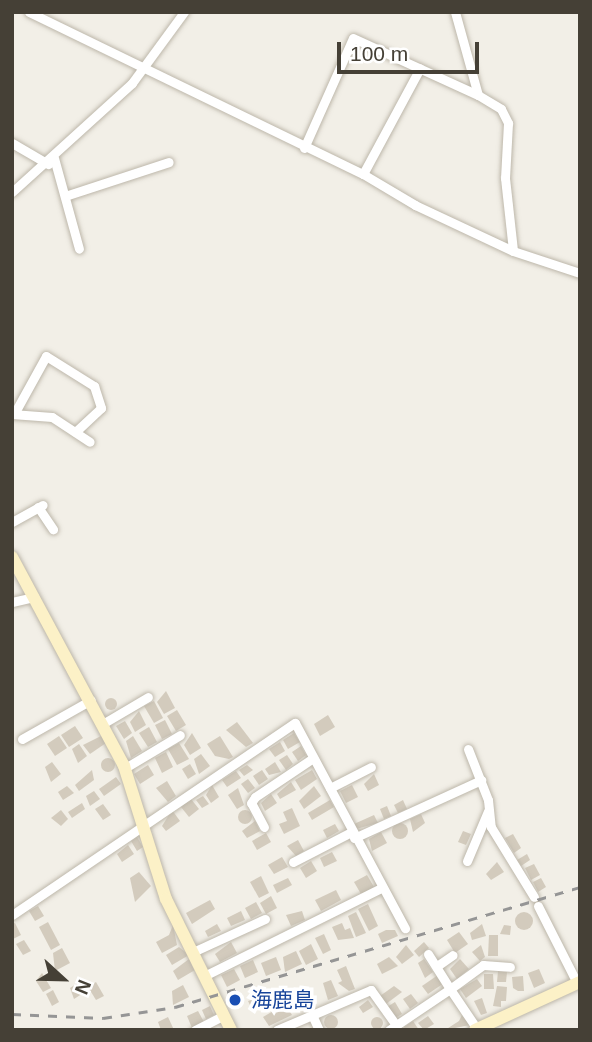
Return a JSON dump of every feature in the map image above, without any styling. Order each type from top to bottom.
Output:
[{"type":"street","points":[[29,12],[304,148],[363,174],[415,205],[513,251],[580,273]]},
{"type":"street","points":[[12,192],[51,161],[145,68],[184,12]]},
{"type":"street","points":[[455,12],[478,95]]},
{"type":"street","points":[[304,148],[353,38],[478,95],[500,109],[508,123],[505,178],[513,251]]},
{"type":"street","points":[[363,174],[420,68]]},
{"type":"street","points":[[12,143],[51,161],[65,196],[79,248]]},
{"type":"street","points":[[65,196],[169,162]]},
{"type":"street","points":[[75,432],[101,408],[94,386],[46,356],[13,414],[52,417],[90,442]]},
{"type":"street","points":[[12,522],[41,506],[52,529]]},
{"type":"street","points":[[13,559],[104,723],[125,768],[166,899],[195,951],[231,1030]]},
{"type":"street","points":[[12,602],[34,597]]},
{"type":"street","points":[[104,723],[148,697]]},
{"type":"street","points":[[22,739],[91,700]]},
{"type":"street","points":[[12,915],[295,723],[381,888],[405,928]]},
{"type":"street","points":[[125,768],[180,735]]},
{"type":"street","points":[[428,954],[476,1029],[579,982],[536,902],[491,827],[481,780],[468,749]]},
{"type":"street","points":[[264,827],[251,803],[254,797],[313,758]]},
{"type":"street","points":[[330,788],[371,767]]},
{"type":"street","points":[[293,862],[481,780]]},
{"type":"street","points":[[467,861],[488,810]]},
{"type":"street","points":[[206,975],[381,888]]},
{"type":"street","points":[[195,951],[265,919]]},
{"type":"street","points":[[437,966],[453,955]]},
{"type":"street","points":[[277,1030],[370,990],[392,1028],[483,965],[510,967]]},
{"type":"street","points":[[195,1030],[224,1015]]},
{"type":"street","points":[[312,1015],[319,1030]]},
{"type":"building","points":[[166,691],[175,708],[164,714],[157,702]]},
{"type":"building","points":[[111,698],[117,704],[111,710],[105,704]]},
{"type":"building","points":[[154,701],[163,718],[154,723],[144,706]]},
{"type":"building","points":[[177,710],[186,725],[176,731],[167,716]]},
{"type":"building","points":[[139,711],[146,725],[135,732],[130,722]]},
{"type":"building","points":[[328,715],[335,727],[320,736],[314,724]]},
{"type":"building","points":[[165,720],[172,734],[162,739],[155,725]]},
{"type":"building","points":[[125,721],[132,733],[124,739],[116,726]]},
{"type":"building","points":[[237,722],[253,743],[246,747],[226,730]]},
{"type":"building","points":[[75,726],[83,738],[69,747],[61,735]]},
{"type":"building","points":[[149,727],[157,742],[148,747],[139,733]]},
{"type":"building","points":[[192,733],[201,748],[190,755],[184,745]]},
{"type":"building","points":[[294,733],[300,742],[288,749],[283,740]]},
{"type":"building","points":[[59,736],[67,748],[55,756],[47,744]]},
{"type":"building","points":[[101,736],[106,743],[90,754],[83,745]]},
{"type":"building","points":[[133,736],[142,751],[131,758],[126,741]]},
{"type":"building","points":[[220,736],[233,757],[229,759],[215,756],[207,744]]},
{"type":"building","points":[[280,742],[285,751],[275,757],[269,749]]},
{"type":"building","points":[[179,743],[189,759],[177,765],[168,749]]},
{"type":"building","points":[[79,744],[87,756],[78,763],[72,749]]},
{"type":"building","points":[[301,746],[306,755],[298,761],[292,752]]},
{"type":"building","points":[[166,752],[173,767],[162,773],[155,758]]},
{"type":"building","points":[[201,754],[210,766],[199,774],[194,759]]},
{"type":"building","points":[[287,755],[293,764],[286,770],[279,760]]},
{"type":"building","points":[[108,758],[113,760],[113,770],[108,772],[103,770],[101,765],[103,760]]},
{"type":"building","points":[[52,762],[61,774],[51,782],[45,767]]},
{"type":"building","points":[[275,762],[281,772],[269,775],[265,769]]},
{"type":"building","points":[[190,764],[196,774],[188,779],[182,769]]},
{"type":"building","points":[[148,765],[154,775],[140,784],[134,774]]},
{"type":"building","points":[[247,765],[253,770],[244,776],[239,770]]},
{"type":"building","points":[[92,770],[94,780],[79,791],[75,785]]},
{"type":"building","points":[[262,770],[268,779],[259,785],[253,776]]},
{"type":"building","points":[[312,770],[317,779],[301,790],[295,780]]},
{"type":"building","points":[[236,771],[241,778],[227,787],[222,780]]},
{"type":"building","points":[[374,774],[379,785],[368,791],[364,784]]},
{"type":"building","points":[[116,777],[121,784],[104,796],[99,789]]},
{"type":"building","points":[[248,779],[255,788],[248,793],[241,784]]},
{"type":"building","points":[[167,781],[176,796],[168,802],[156,788]]},
{"type":"building","points":[[291,782],[296,790],[280,799],[277,794]]},
{"type":"building","points":[[212,785],[219,797],[211,803],[206,795]]},
{"type":"building","points":[[352,785],[358,797],[346,803],[340,791]]},
{"type":"building","points":[[67,786],[74,793],[63,800],[58,792]]},
{"type":"building","points":[[314,786],[321,796],[304,809],[299,801]]},
{"type":"building","points":[[238,788],[244,805],[237,809],[228,795]]},
{"type":"building","points":[[94,791],[100,799],[90,806],[86,796]]},
{"type":"building","points":[[271,794],[277,803],[265,811],[261,803]]},
{"type":"building","points":[[203,796],[209,804],[202,808],[196,800]]},
{"type":"building","points":[[191,799],[199,809],[189,817],[181,807]]},
{"type":"building","points":[[330,800],[334,807],[312,820],[308,813]]},
{"type":"building","points":[[403,800],[407,809],[398,813],[394,805]]},
{"type":"building","points":[[82,803],[85,809],[72,818],[68,812]]},
{"type":"building","points":[[103,804],[111,815],[103,820],[95,809]]},
{"type":"building","points":[[387,806],[391,816],[384,819],[380,809]]},
{"type":"building","points":[[292,808],[300,826],[284,834],[279,824],[287,821],[283,812]]},
{"type":"building","points":[[61,810],[68,819],[61,826],[51,818]]},
{"type":"building","points":[[172,810],[180,821],[166,831],[162,826]]},
{"type":"building","points":[[242,810],[248,810],[252,817],[248,824],[242,824],[238,820],[238,814]]},
{"type":"building","points":[[421,814],[425,823],[413,832],[410,819]]},
{"type":"building","points":[[374,815],[378,823],[356,829],[354,824]]},
{"type":"building","points":[[255,821],[260,831],[247,838],[242,831]]},
{"type":"building","points":[[400,823],[408,831],[400,839],[392,831]]},
{"type":"building","points":[[335,824],[339,831],[327,838],[323,830]]},
{"type":"building","points":[[463,831],[471,834],[466,845],[458,842]]},
{"type":"building","points":[[381,832],[387,843],[372,851],[369,839]]},
{"type":"building","points":[[266,833],[271,842],[257,850],[252,841]]},
{"type":"building","points":[[513,834],[521,848],[514,853],[505,838]]},
{"type":"building","points":[[137,837],[143,847],[137,851],[131,841]]},
{"type":"building","points":[[298,840],[304,851],[296,856],[287,846]]},
{"type":"building","points":[[128,845],[134,854],[122,862],[117,854]]},
{"type":"building","points":[[332,852],[337,861],[324,867],[320,858]]},
{"type":"building","points":[[527,854],[530,860],[521,866],[517,860]]},
{"type":"building","points":[[282,857],[288,867],[274,874],[268,865]]},
{"type":"building","points":[[311,861],[317,871],[306,878],[300,868]]},
{"type":"building","points":[[497,862],[504,872],[491,880],[486,874]]},
{"type":"building","points":[[534,864],[540,875],[531,880],[525,868]]},
{"type":"building","points":[[139,872],[151,886],[135,902],[130,878]]},
{"type":"building","points":[[367,875],[374,887],[361,894],[354,882]]},
{"type":"building","points":[[261,876],[269,893],[259,898],[250,882]]},
{"type":"building","points":[[288,878],[292,885],[277,893],[273,885]]},
{"type":"building","points":[[541,878],[546,887],[538,892],[533,882]]},
{"type":"building","points":[[336,890],[341,900],[321,911],[315,900]]},
{"type":"building","points":[[271,896],[277,908],[266,914],[260,903]]},
{"type":"building","points":[[210,900],[215,909],[192,924],[186,913]]},
{"type":"building","points":[[256,902],[262,913],[251,919],[245,908]]},
{"type":"building","points":[[368,904],[378,926],[369,931],[358,909]]},
{"type":"building","points":[[38,906],[44,916],[35,921],[29,911]]},
{"type":"building","points":[[241,911],[245,920],[231,926],[227,918]]},
{"type":"building","points":[[302,911],[305,920],[291,926],[286,915]]},
{"type":"building","points":[[356,912],[366,933],[356,937],[348,916]]},
{"type":"building","points":[[520,912],[528,912],[533,921],[531,928],[520,930],[515,925],[515,917]]},
{"type":"building","points":[[48,922],[60,945],[51,950],[39,927]]},
{"type":"building","points":[[15,923],[21,935],[13,939],[12,924]]},
{"type":"building","points":[[342,923],[345,930],[350,928],[354,938],[338,940],[332,927]]},
{"type":"building","points":[[217,924],[221,931],[208,937],[205,931]]},
{"type":"building","points":[[482,924],[486,936],[472,940],[470,933]]},
{"type":"building","points":[[173,925],[177,945],[162,953],[156,942],[169,935]]},
{"type":"building","points":[[504,925],[511,926],[510,935],[500,934]]},
{"type":"building","points":[[395,930],[398,936],[382,943],[378,934]]},
{"type":"building","points":[[459,932],[468,944],[455,953],[447,940]]},
{"type":"building","points":[[324,934],[331,950],[323,954],[315,938]]},
{"type":"building","points":[[489,935],[498,935],[498,956],[488,956]]},
{"type":"building","points":[[24,940],[31,951],[23,955],[16,944]]},
{"type":"building","points":[[231,942],[237,953],[220,962],[215,954]]},
{"type":"building","points":[[424,942],[429,948],[419,957],[414,951]]},
{"type":"building","points":[[311,944],[318,959],[306,965],[299,951]]},
{"type":"building","points":[[406,945],[414,955],[402,964],[396,957]]},
{"type":"building","points":[[481,945],[485,957],[480,961],[472,952]]},
{"type":"building","points":[[179,947],[189,955],[172,965],[166,955]]},
{"type":"building","points":[[62,948],[70,963],[55,971],[53,953]]},
{"type":"building","points":[[296,951],[302,964],[285,972],[283,957]]},
{"type":"building","points":[[276,957],[281,970],[266,976],[261,963]]},
{"type":"building","points":[[389,957],[398,966],[382,974],[377,964]]},
{"type":"building","points":[[189,959],[195,970],[178,980],[173,971]]},
{"type":"building","points":[[424,959],[433,972],[425,978],[418,963]]},
{"type":"building","points":[[460,959],[469,969],[457,979],[450,969]]},
{"type":"building","points":[[253,960],[258,972],[245,978],[240,966]]},
{"type":"building","points":[[346,966],[355,989],[349,991],[338,983],[342,981],[337,970]]},
{"type":"building","points":[[234,969],[240,980],[227,987],[221,975]]},
{"type":"building","points":[[539,969],[545,983],[534,988],[528,973]]},
{"type":"building","points":[[498,971],[507,972],[506,982],[497,982]]},
{"type":"building","points":[[42,973],[51,988],[43,992],[36,981]]},
{"type":"building","points":[[484,974],[493,974],[494,989],[484,989]]},
{"type":"building","points":[[438,975],[444,983],[428,994],[422,986]]},
{"type":"building","points":[[523,976],[524,991],[518,991],[513,988],[512,977]]},
{"type":"building","points":[[477,979],[482,986],[466,998],[460,989]]},
{"type":"building","points":[[331,980],[338,996],[328,1000],[323,983]]},
{"type":"building","points":[[79,982],[85,992],[74,999],[70,988]]},
{"type":"building","points":[[96,982],[104,996],[96,1000],[88,987]]},
{"type":"building","points":[[183,985],[189,997],[173,1005],[172,991]]},
{"type":"building","points":[[394,986],[402,992],[386,1004],[380,996]]},
{"type":"building","points":[[497,986],[507,987],[506,1001],[501,1001],[501,1007],[493,1006]]},
{"type":"building","points":[[53,990],[59,1002],[52,1006],[46,994]]},
{"type":"building","points":[[242,994],[244,1000],[228,1005],[227,999]]},
{"type":"building","points":[[411,994],[418,1003],[410,1009],[403,999]]},
{"type":"building","points":[[264,996],[268,1003],[253,1011],[248,1001]]},
{"type":"building","points":[[482,998],[487,1013],[481,1015],[474,1001]]},
{"type":"building","points":[[368,1000],[373,1007],[363,1013],[359,1007]]},
{"type":"building","points":[[395,1002],[402,1014],[395,1018],[387,1007]]},
{"type":"building","points":[[285,1004],[292,1015],[269,1026],[263,1017]]},
{"type":"building","points":[[210,1006],[214,1015],[206,1019],[202,1010]]},
{"type":"building","points":[[198,1011],[204,1022],[192,1028],[187,1016]]},
{"type":"building","points":[[328,1015],[334,1015],[338,1022],[334,1029],[328,1029],[324,1025],[324,1019]]},
{"type":"building","points":[[462,1015],[470,1025],[445,1030],[459,1021]]},
{"type":"building","points":[[428,1016],[434,1024],[424,1030],[418,1023]]},
{"type":"building","points":[[168,1017],[174,1030],[161,1030],[158,1022]]},
{"type":"building","points":[[377,1017],[383,1023],[377,1029],[371,1023]]},
{"type":"building","points":[[413,1021],[419,1030],[406,1030],[404,1027]]},
{"type":"railway","points":[[12,1014],[103,1018],[175,1007],[580,887]]},
{"type":"place","name":"海鹿島","points":[[235,1000]]}]
